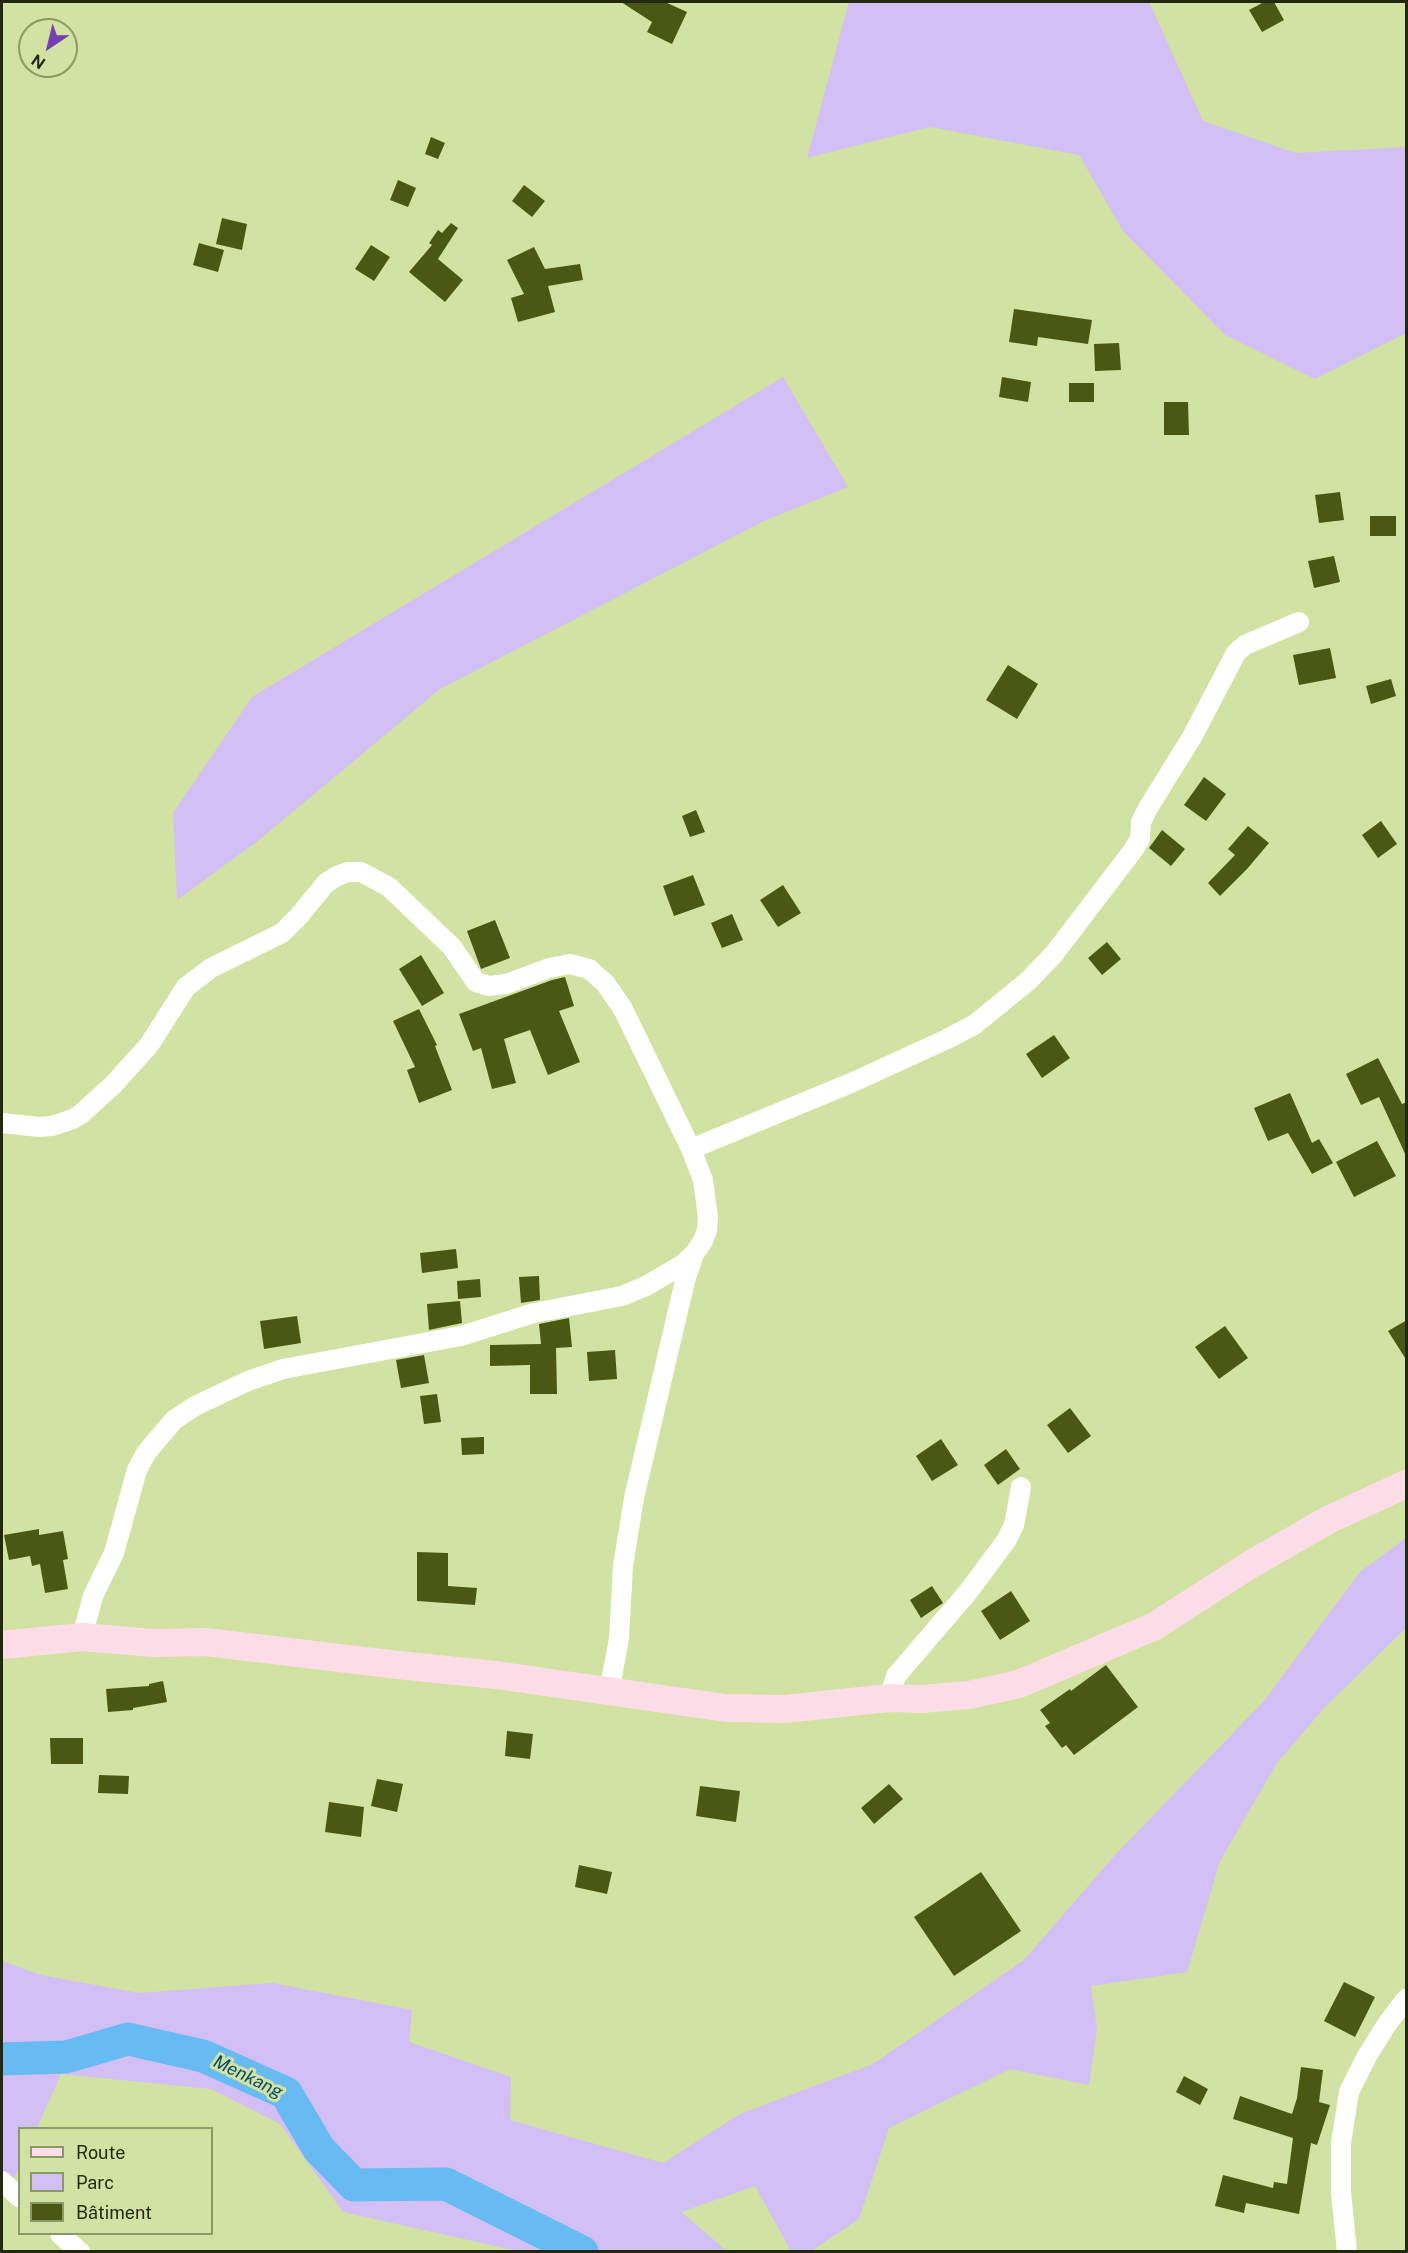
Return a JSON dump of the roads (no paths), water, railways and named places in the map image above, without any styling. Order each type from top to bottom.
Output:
[{"type":"street","points":[[691,1149],[851,1083],[947,1040],[974,1025],[1028,981],[1054,954],[1134,849],[1140,839],[1142,822],[1148,808],[1192,737],[1236,653],[1262,636],[1299,622]]},
{"type":"street","points":[[2,1123],[52,1126],[81,1114],[113,1085],[149,1045],[186,987],[211,968],[282,933],[326,883],[348,872],[361,872],[389,887],[452,947],[476,982],[489,986],[506,984],[549,968],[570,964],[590,969],[605,983],[623,1009],[691,1149],[703,1180],[708,1217],[707,1230],[694,1254],[669,1273],[622,1296],[534,1313],[461,1336],[283,1369],[248,1381],[195,1406],[174,1420],[146,1453],[137,1470],[114,1553],[93,1596],[81,1637]]},
{"type":"street","points":[[609,1692],[619,1640],[623,1566],[634,1498],[694,1254]]},
{"type":"street","points":[[2,1645],[81,1637],[154,1643],[206,1642],[496,1675],[726,1708],[785,1709],[889,1698],[922,1699],[969,1695],[1019,1684],[1155,1626],[1268,1554],[1328,1520],[1407,1484]]},
{"type":"street","points":[[889,1698],[896,1676],[968,1592],[1006,1541],[1014,1525],[1021,1487]]},
{"type":"street","points":[[1347,2252],[1341,2192],[1341,2143],[1349,2092],[1367,2056],[1407,1998]]},
{"type":"street","points":[[2,2181],[18,2196]]},
{"type":"street","points":[[61,2235],[80,2252]]},
{"type":"waterway","name":"Menkang","points":[[2,2059],[66,2057],[128,2039],[203,2056],[286,2093],[319,2149],[354,2185],[446,2184],[582,2252]]}]
